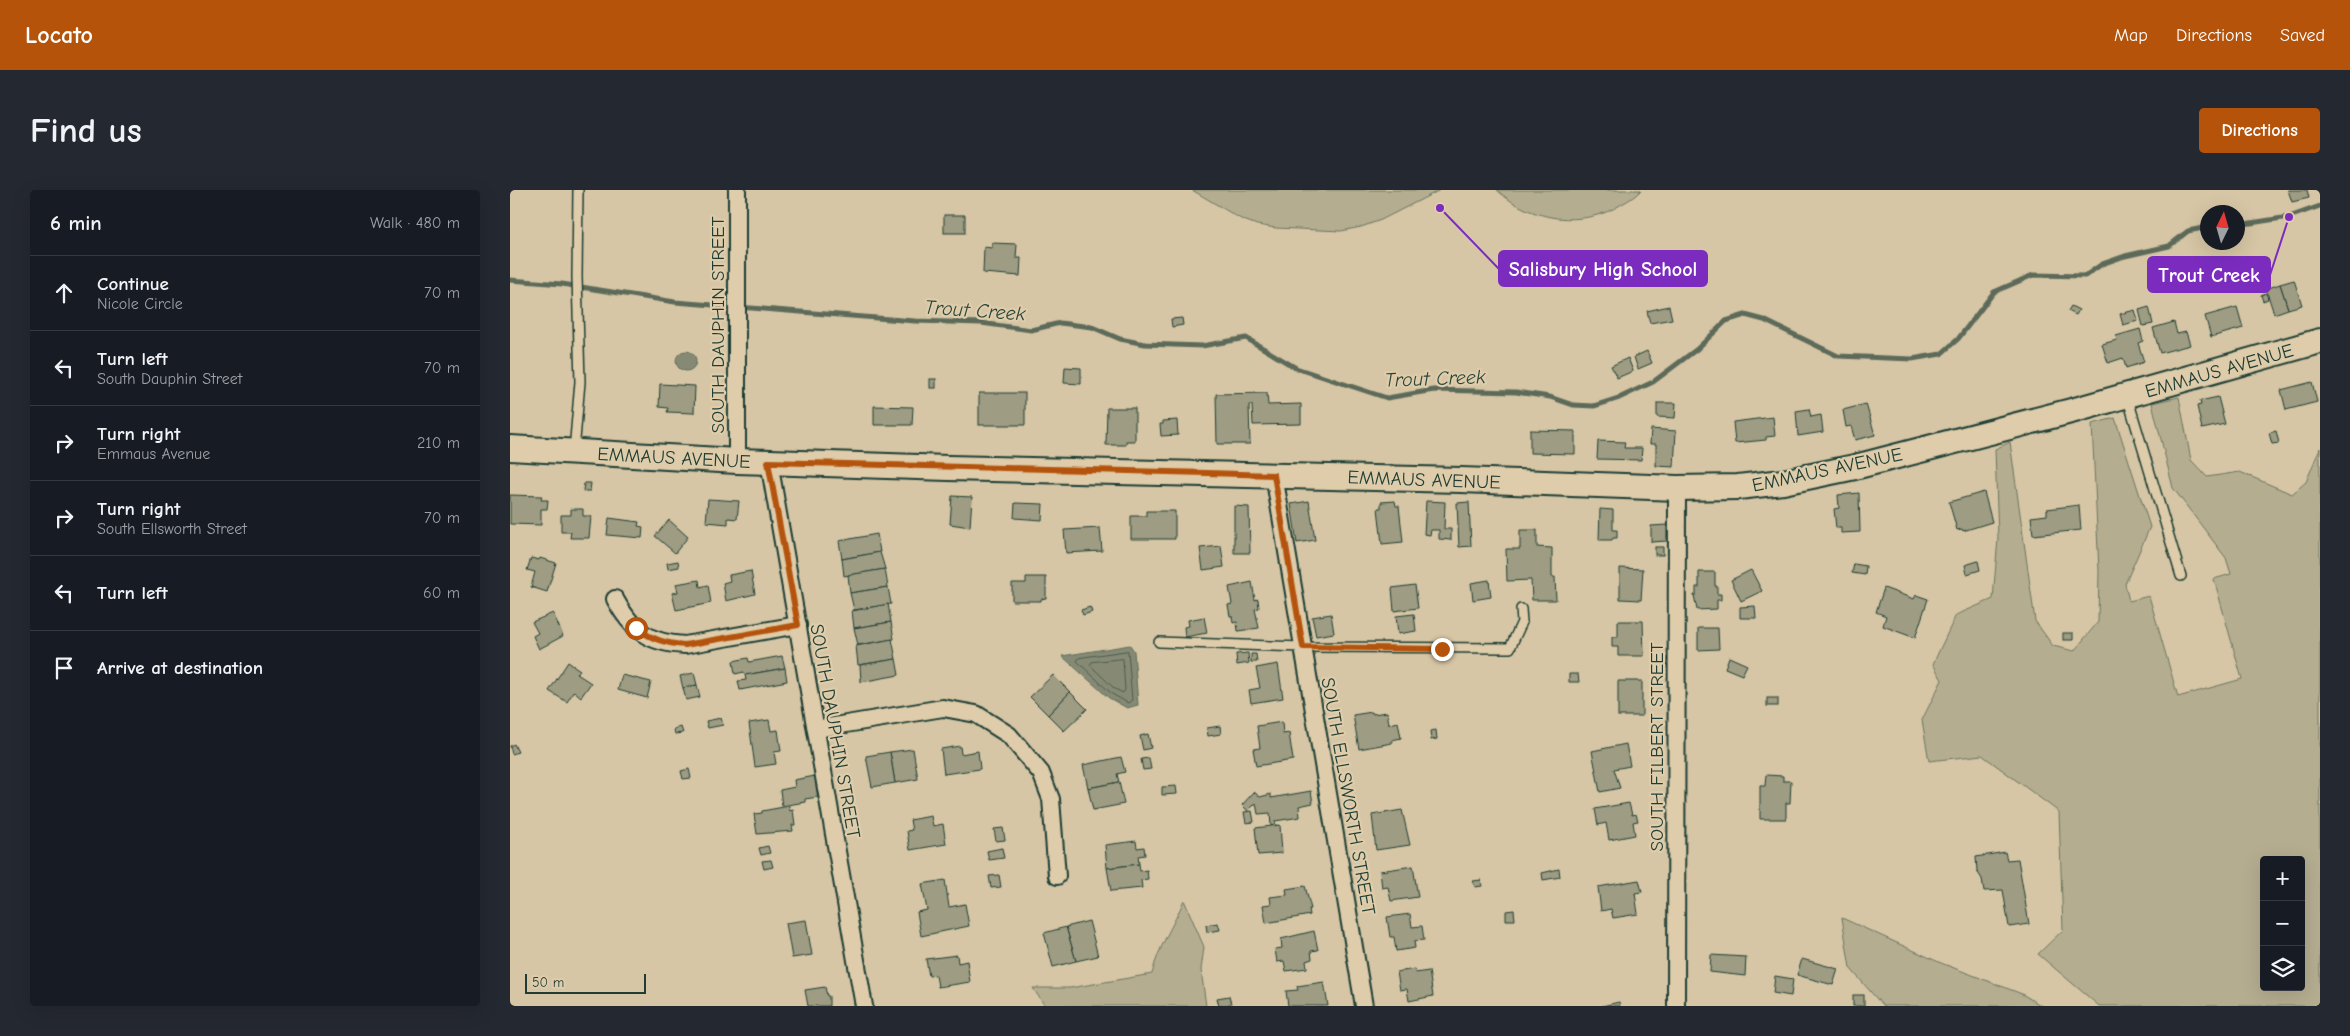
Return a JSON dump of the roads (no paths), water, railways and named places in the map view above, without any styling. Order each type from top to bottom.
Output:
[{"type":"main road","name":"EMMAUS AVENUE","points":[[510,448],[768,462],[1677,488],[1738,487],[1812,477],[2127,396],[2320,341]]},
{"type":"street","name":"SOUTH DAUPHIN STREET","points":[[737,190],[737,461]]},
{"type":"street","name":"SOUTH DAUPHIN STREET","points":[[768,462],[864,1006]]},
{"type":"street","name":"SOUTH ELLSWORTH STREET","points":[[1274,475],[1364,1006]]},
{"type":"street","name":"SOUTH FILBERT STREET","points":[[1676,1006],[1677,488]]},
{"type":"street","points":[[615,599],[624,616],[636,628],[650,638],[668,644],[685,645],[798,625]]},
{"type":"street","points":[[816,729],[943,708],[976,714],[1009,735],[1041,772],[1051,799],[1057,876]]},
{"type":"lane","points":[[574,452],[580,382],[577,296],[578,190]]},
{"type":"lane","points":[[2127,396],[2180,576]]},
{"type":"lane","points":[[1159,642],[1303,647],[1510,648],[1522,622],[1521,609]]},
{"type":"water","points":[[686,351],[693,354],[696,361],[693,368],[686,371],[679,368],[676,361],[679,354]]},
{"type":"water","points":[[1130,645],[1134,651],[1138,705],[1127,708],[1109,698],[1062,656]]},
{"type":"waterway","name":"Trout Creek","points":[[2245,224],[2289,217],[2320,206]]},
{"type":"waterway","name":"Trout Creek","points":[[510,280],[562,284],[675,302],[915,321],[981,323],[1031,330],[1060,323],[1092,327],[1120,339],[1145,344],[1202,346],[1246,338],[1296,368],[1387,398],[1434,390],[1516,392],[1550,397],[1573,405],[1594,406],[1619,398],[1653,382],[1697,349],[1726,321],[1745,315],[1764,320],[1838,356],[1912,359],[1941,354],[1958,339],[1994,292],[2033,275],[2085,276],[2102,264],[2125,256],[2169,246],[2188,231],[2200,229]]},
{"type":"place","name":"Salisbury High School","points":[[1440,208]]},
{"type":"place","name":"Trout Creek","points":[[2289,217]]}]
